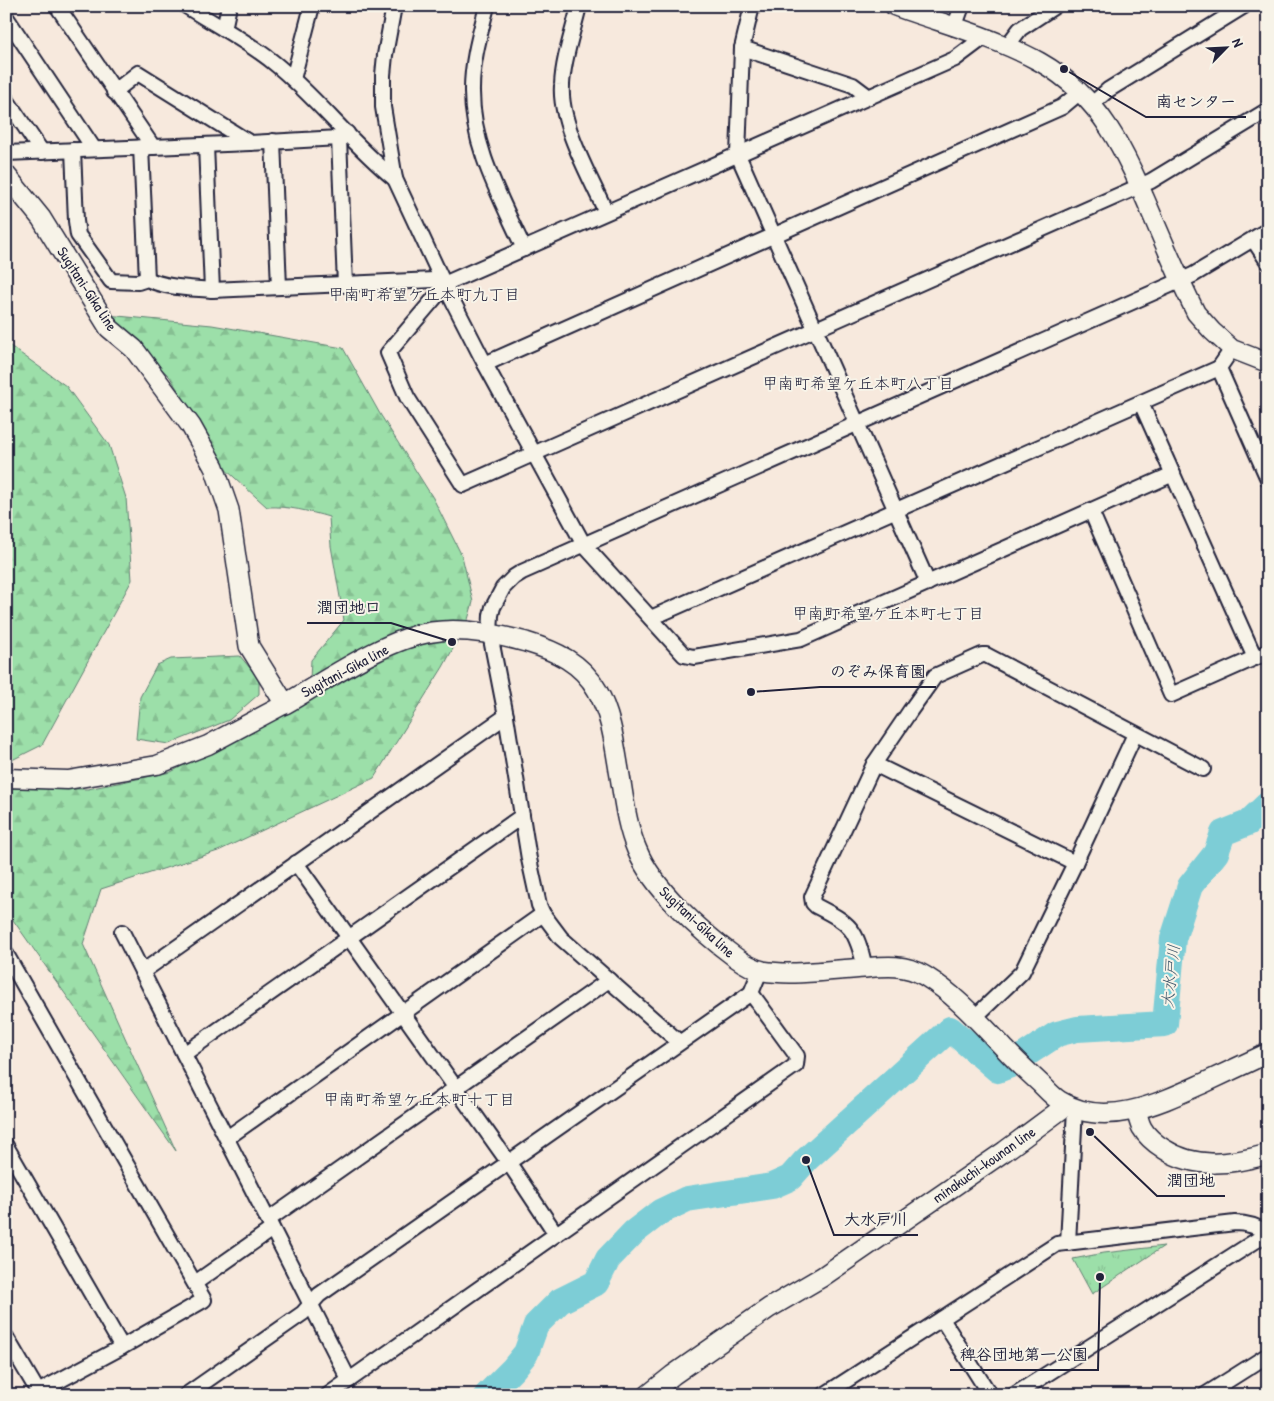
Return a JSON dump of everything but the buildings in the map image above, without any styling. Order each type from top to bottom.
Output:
[{"type":"main road","name":"Sugitani-Gika line","points":[[6,175],[42,218],[109,328],[134,349],[191,426],[214,468],[230,510],[249,646],[284,704],[350,666],[411,637],[434,631],[464,631],[490,634],[545,648],[575,663],[586,673],[599,693],[611,728],[628,823],[637,851],[654,881],[708,935],[737,959],[760,970],[819,971],[891,966],[906,967],[922,974],[938,984],[975,1017],[1054,1097],[1071,1106]]},
{"type":"main road","points":[[1071,1106],[1096,1113],[1136,1110],[1172,1097],[1268,1054]]},
{"type":"main road","name":"minakuchi-kounan line","points":[[648,1395],[673,1375],[769,1308],[822,1276],[1071,1106]]},
{"type":"main road","points":[[1136,1110],[1142,1129],[1154,1143],[1182,1159],[1215,1164],[1250,1159],[1268,1154]]},
{"type":"street","points":[[57,6],[114,92],[147,147],[146,279]]},
{"type":"street","points":[[186,6],[272,61],[293,79],[343,136],[395,179]]},
{"type":"street","points":[[224,29],[229,6]]},
{"type":"street","points":[[293,79],[312,6]]},
{"type":"street","points":[[394,6],[385,55],[383,107],[395,179],[444,284],[485,364],[584,545],[684,655],[694,657],[802,639],[1173,474]]},
{"type":"street","points":[[486,6],[473,72],[474,122],[487,167],[524,249]]},
{"type":"street","points":[[579,6],[564,70],[562,99],[569,130],[606,212]]},
{"type":"street","points":[[752,6],[742,48],[738,155],[928,583]]},
{"type":"street","points":[[894,6],[1006,46],[1041,63],[1086,98],[1122,149],[1196,313],[1212,331],[1232,348],[1268,363]]},
{"type":"street","points":[[954,28],[962,6]]},
{"type":"street","points":[[1006,46],[1020,29],[1055,6]]},
{"type":"street","points":[[485,364],[1062,108],[1108,90],[1244,6]]},
{"type":"street","points":[[6,17],[94,149]]},
{"type":"street","points":[[983,38],[955,59],[444,284],[438,294],[388,353],[407,397],[463,485],[1140,186],[1268,110]]},
{"type":"street","points":[[742,48],[853,85],[869,97]]},
{"type":"street","points":[[114,92],[138,74],[250,143]]},
{"type":"street","points":[[6,99],[42,152]]},
{"type":"street","points":[[6,153],[250,143],[343,136]]},
{"type":"street","points":[[343,136],[346,285]]},
{"type":"street","points":[[273,141],[279,287]]},
{"type":"street","points":[[206,145],[212,290]]},
{"type":"street","points":[[73,150],[78,235],[111,281],[138,282],[146,279],[155,283],[212,290],[434,280],[444,284]]},
{"type":"street","points":[[679,1042],[561,938],[544,914],[535,891],[506,716],[490,634],[493,607],[503,588],[514,577],[584,545],[1193,275],[1268,230]]},
{"type":"street","points":[[1253,239],[1268,262]]},
{"type":"street","points":[[651,618],[1219,368],[1232,348]]},
{"type":"street","points":[[1219,368],[1262,454],[1268,479]]},
{"type":"street","points":[[1141,403],[1254,658]]},
{"type":"street","points":[[1091,511],[1172,696],[1268,652]]},
{"type":"street","points":[[864,968],[860,946],[852,930],[843,920],[816,906],[813,903],[812,896],[874,764],[935,676],[982,655],[986,655],[1203,770]]},
{"type":"street","points":[[6,778],[68,780],[157,765],[208,745],[284,704]]},
{"type":"street","points":[[142,972],[506,716]]},
{"type":"street","points":[[975,1017],[1022,972],[1135,734]]},
{"type":"street","points":[[874,764],[1075,863]]},
{"type":"street","points":[[184,1054],[522,816]]},
{"type":"street","points":[[296,863],[509,1163],[556,1234]]},
{"type":"street","points":[[227,1138],[544,914]]},
{"type":"street","points":[[122,932],[349,1380]]},
{"type":"street","points":[[6,954],[204,1300],[39,1394],[6,1336]]},
{"type":"street","points":[[186,1395],[303,1313],[319,1295],[333,1285],[751,993],[760,970]]},
{"type":"street","points":[[195,1283],[270,1224],[456,1088],[609,980]]},
{"type":"street","points":[[328,1395],[796,1065],[797,1056],[751,993]]},
{"type":"street","points":[[1068,1243],[1071,1106]]},
{"type":"street","points":[[7,1149],[122,1348]]},
{"type":"street","points":[[824,1395],[1057,1244],[1235,1222],[1249,1224],[1268,1233],[1014,1395]]},
{"type":"street","points":[[942,1319],[990,1395]]},
{"type":"street","points":[[1205,1395],[1268,1355]]},
{"type":"green space","points":[[107,315],[212,325],[343,348],[380,414],[433,498],[462,556],[473,602],[467,623],[443,667],[374,778],[218,851],[101,889],[83,944],[176,1151],[6,910],[6,788],[88,789],[171,772],[309,698],[311,660],[344,620],[331,546],[329,517],[291,508],[267,507],[224,468],[170,377]]},
{"type":"green space","points":[[6,343],[66,386],[109,445],[126,498],[132,580],[42,745],[6,763]]},
{"type":"green space","points":[[240,656],[259,679],[259,694],[229,720],[169,744],[136,739],[140,697],[157,665],[171,659]]},
{"type":"green space","points":[[1164,1246],[1092,1294],[1073,1259],[1104,1253]]},
{"type":"waterway","name":"大水戸川","points":[[487,1395],[526,1353],[536,1325],[560,1301],[596,1283],[608,1259],[634,1232],[660,1212],[687,1199],[772,1186],[790,1178],[806,1160],[950,1029],[998,1070],[1008,1066],[1057,1034],[1077,1029],[1165,1024],[1173,939],[1190,886],[1216,853],[1223,833],[1248,823],[1268,804]]},
{"type":"place","name":"南センター","points":[[1064,69]]},
{"type":"place","name":"潤団地口","points":[[452,642]]},
{"type":"place","name":"のぞみ保育園","points":[[751,692]]},
{"type":"place","name":"潤団地","points":[[1090,1132]]},
{"type":"place","name":"大水戸川","points":[[806,1160]]},
{"type":"place","name":"稗谷団地第一公園","points":[[1100,1277]]},
{"type":"district","name":"甲南町希望ケ丘本町九丁目","points":[[424,294]]},
{"type":"district","name":"甲南町希望ケ丘本町八丁目","points":[[858,383]]},
{"type":"district","name":"甲南町希望ケ丘本町七丁目","points":[[888,613]]},
{"type":"district","name":"甲南町希望ケ丘本町十丁目","points":[[419,1099]]}]
